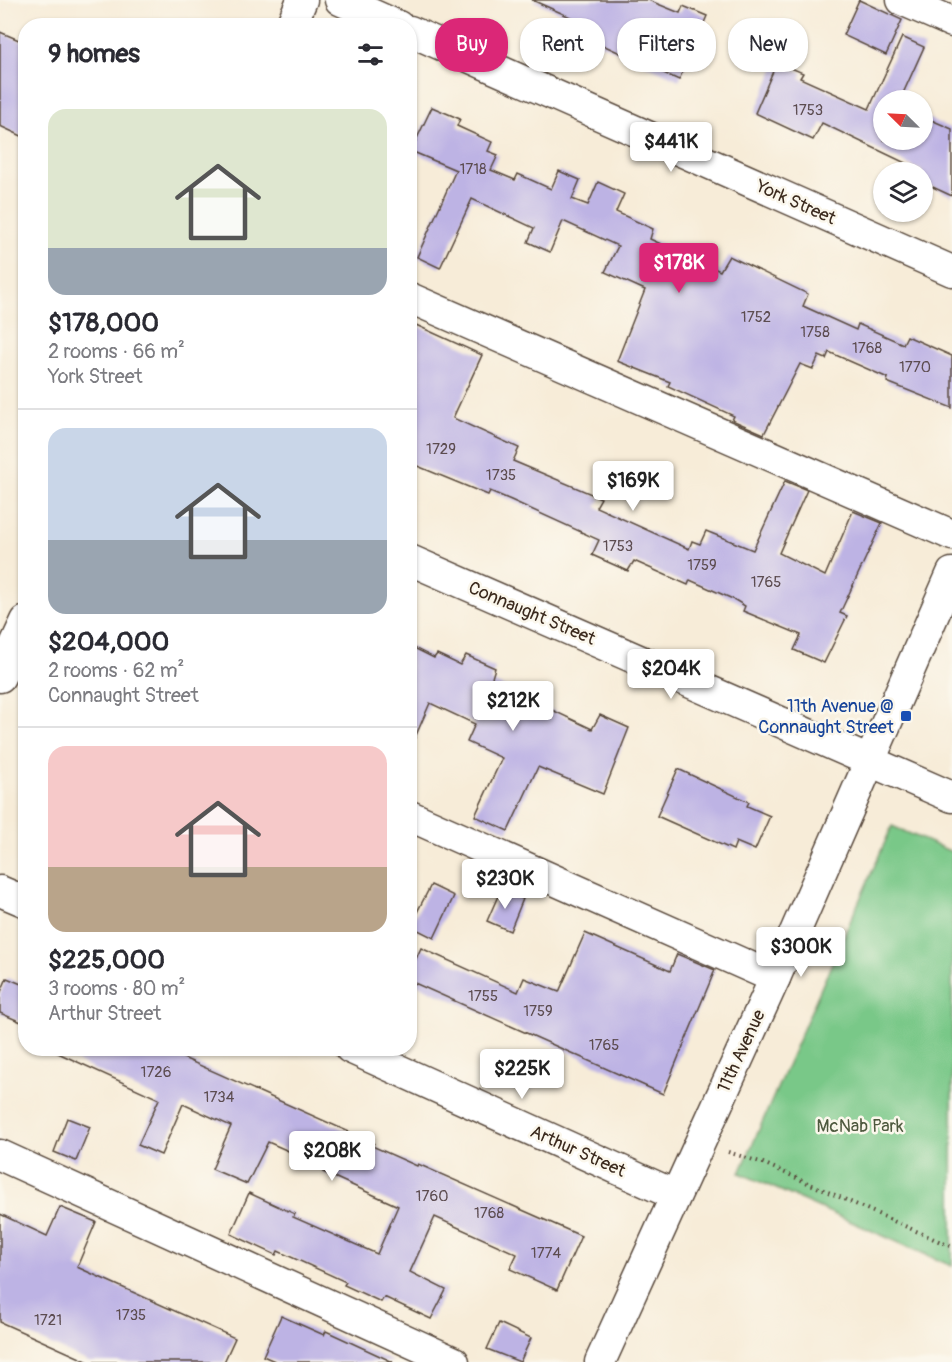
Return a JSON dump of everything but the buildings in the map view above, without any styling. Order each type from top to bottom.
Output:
[{"type":"street","points":[[294,18],[302,0]]},
{"type":"street","points":[[340,0],[380,18]]},
{"type":"street","points":[[902,0],[952,22]]},
{"type":"street","name":"York Street","points":[[417,34],[952,271]]},
{"type":"street","points":[[417,301],[952,535]]},
{"type":"street","name":"Connaught Street","points":[[417,563],[872,760],[952,797]]},
{"type":"street","name":"11th Avenue","points":[[600,1362],[699,1140],[775,978],[952,573]]},
{"type":"street","points":[[0,677],[18,643]]},
{"type":"street","points":[[417,819],[775,978]]},
{"type":"street","points":[[0,891],[18,899]]},
{"type":"street","name":"Arthur Street","points":[[368,1056],[675,1195]]},
{"type":"street","points":[[0,1155],[454,1362]]},
{"type":"path","points":[[699,1140],[763,1163],[952,1247]]},
{"type":"green space","name":"McNab Park","points":[[892,826],[952,852],[952,1266],[740,1173]]},
{"type":"place","name":"11th Avenue @ Connaught Street","points":[[906,716]]}]
